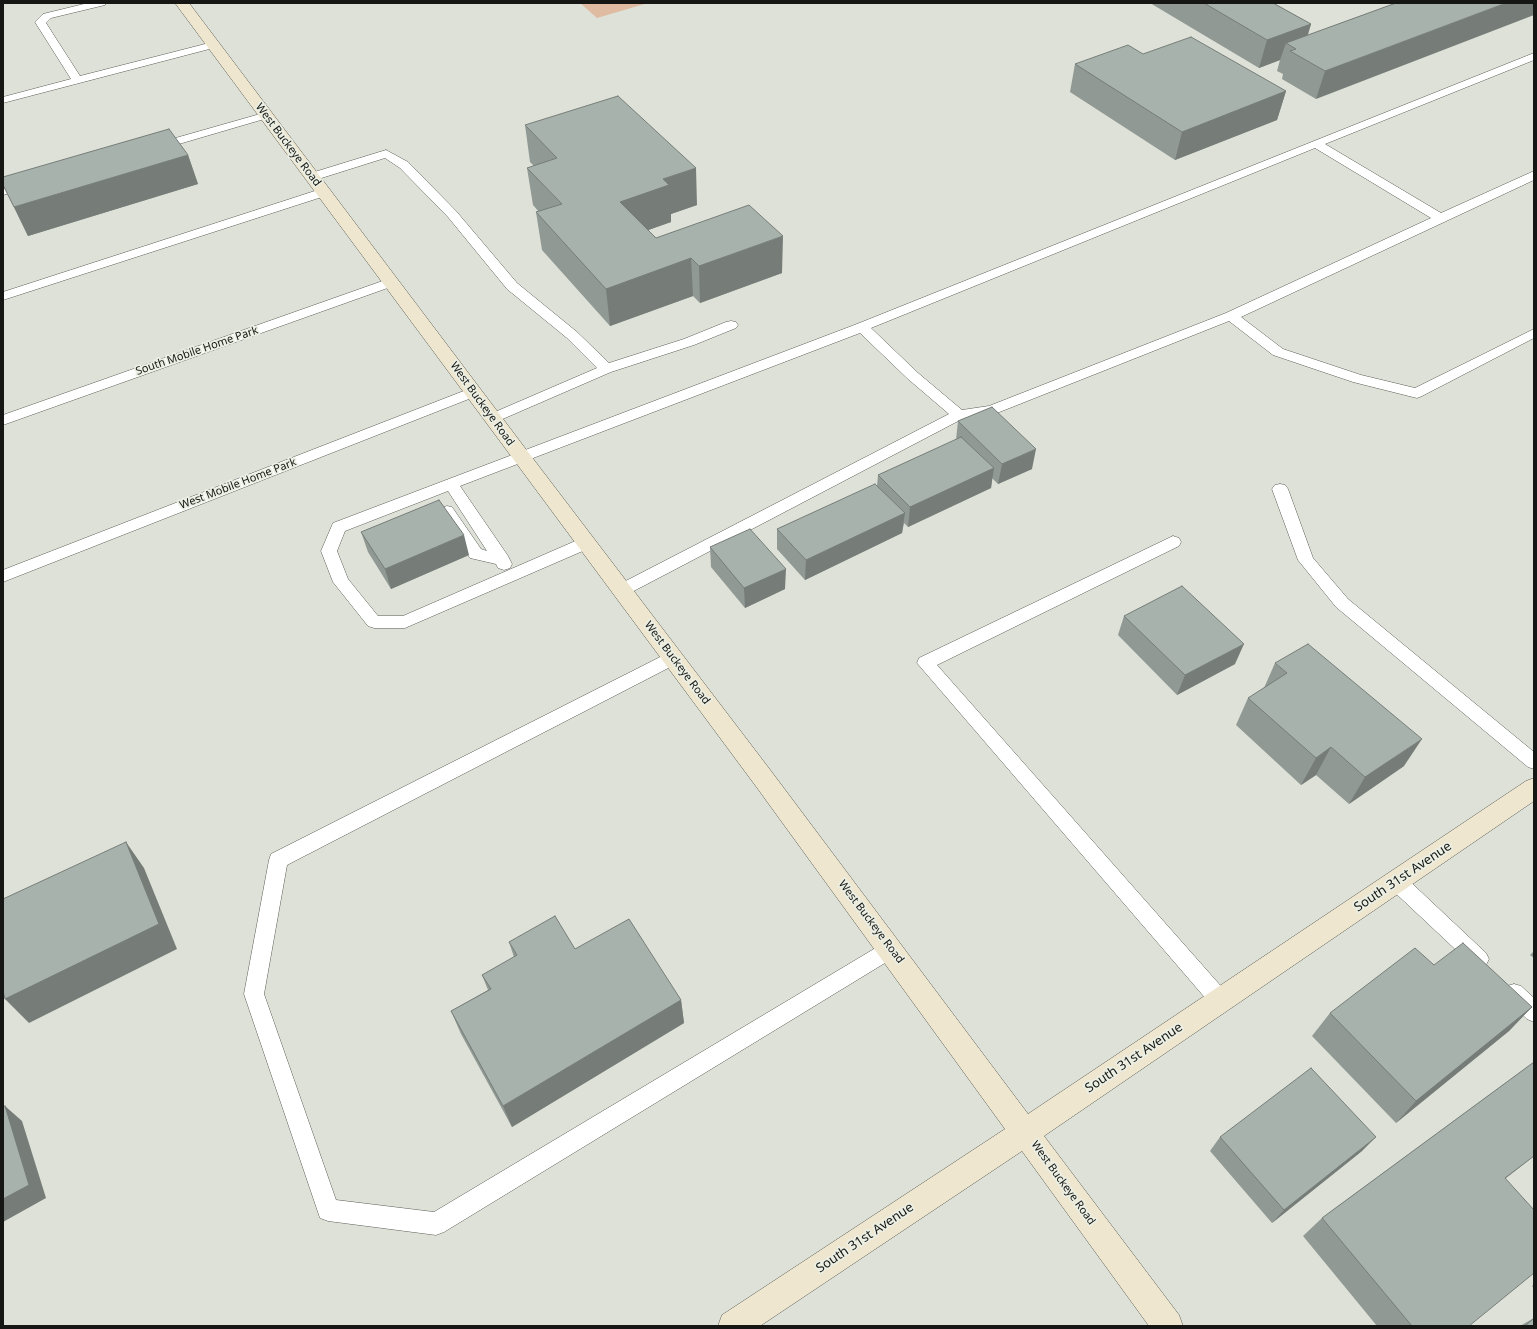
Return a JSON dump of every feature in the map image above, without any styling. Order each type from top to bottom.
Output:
[{"type":"main road","name":"West Buckeye Road","points":[[182,3],[474,392],[520,457],[622,590],[891,949],[1168,1326]]},
{"type":"main road","name":"South 31st Avenue","points":[[733,1326],[1026,1132],[1534,788]]},
{"type":"lane","points":[[77,80],[40,22],[47,16],[101,3]]},
{"type":"lane","points":[[3,100],[214,45]]},
{"type":"lane","points":[[586,543],[405,622],[374,622],[341,582],[329,550],[339,527],[355,520],[862,327],[1534,56]]},
{"type":"lane","points":[[141,152],[267,116]]},
{"type":"lane","points":[[1316,144],[1440,218]]},
{"type":"lane","points":[[312,177],[386,154],[404,165],[452,214],[512,286],[572,335],[606,369]]},
{"type":"lane","points":[[622,590],[959,415],[992,410],[1231,316],[1534,175]]},
{"type":"lane","points":[[3,191],[39,181]]},
{"type":"lane","points":[[3,296],[324,192]]},
{"type":"lane","name":"South Mobile Home Park","points":[[3,420],[391,282]]},
{"type":"lane","points":[[1231,316],[1278,352],[1358,379],[1417,393],[1534,333]]},
{"type":"lane","points":[[493,418],[606,369],[689,342],[731,325]]},
{"type":"lane","points":[[862,327],[913,376],[959,415]]},
{"type":"lane","name":"West Mobile Home Park","points":[[3,576],[474,392]]},
{"type":"lane","points":[[451,484],[512,575]]},
{"type":"lane","points":[[1280,490],[1306,560],[1342,603],[1534,762]]},
{"type":"lane","points":[[413,524],[447,511],[476,554],[502,560]]},
{"type":"lane","points":[[355,520],[378,527]]},
{"type":"lane","points":[[1173,542],[925,663],[1220,1000]]},
{"type":"lane","points":[[672,658],[278,860],[254,994],[328,1210],[436,1224],[891,949]]},
{"type":"lane","points":[[1396,881],[1534,1012]]},
{"type":"shaded area","points":[[580,3],[648,3],[597,18]]},
{"type":"building","points":[[1204,3],[1273,3],[1311,24],[1267,40]]},
{"type":"building","points":[[1396,3],[1506,3],[1325,71],[1290,51],[1296,49],[1286,43]]},
{"type":"building","points":[[1191,37],[1286,91],[1182,132],[1075,64],[1128,45],[1143,54]]},
{"type":"building","points":[[618,96],[696,168],[663,179],[669,185],[620,202],[656,238],[749,205],[783,236],[699,266],[691,258],[606,289],[536,212],[562,204],[527,168],[557,158],[525,125]]},
{"type":"building","points":[[169,129],[188,155],[14,207],[3,185],[3,177]]},
{"type":"building","points":[[992,407],[1036,449],[1002,464],[958,421]]},
{"type":"building","points":[[961,437],[994,468],[910,507],[878,475]]},
{"type":"building","points":[[875,484],[905,513],[806,560],[777,529]]},
{"type":"building","points":[[439,500],[464,535],[385,569],[361,532]]},
{"type":"building","points":[[750,529],[786,569],[744,588],[710,547]]},
{"type":"building","points":[[1182,586],[1244,644],[1185,675],[1124,616]]},
{"type":"building","points":[[1308,644],[1422,739],[1365,777],[1331,747],[1316,758],[1248,698],[1287,673],[1275,663]]},
{"type":"building","points":[[126,842],[159,924],[5,999],[3,991],[3,899]]},
{"type":"building","points":[[555,916],[575,949],[629,919],[681,1000],[503,1106],[451,1011],[491,989],[482,975],[517,955],[509,942]]},
{"type":"building","points":[[1463,943],[1532,1007],[1416,1101],[1330,1013],[1415,948],[1434,965]]},
{"type":"building","points":[[1534,1062],[1534,1156],[1505,1178],[1534,1210],[1534,1273],[1469,1326],[1412,1326],[1322,1218]]},
{"type":"building","points":[[1311,1068],[1376,1137],[1284,1210],[1220,1137]]},
{"type":"building","points":[[5,1106],[29,1185],[3,1199],[3,1107]]},
{"type":"building","points":[[1534,1318],[1534,1326],[1525,1326]]}]
